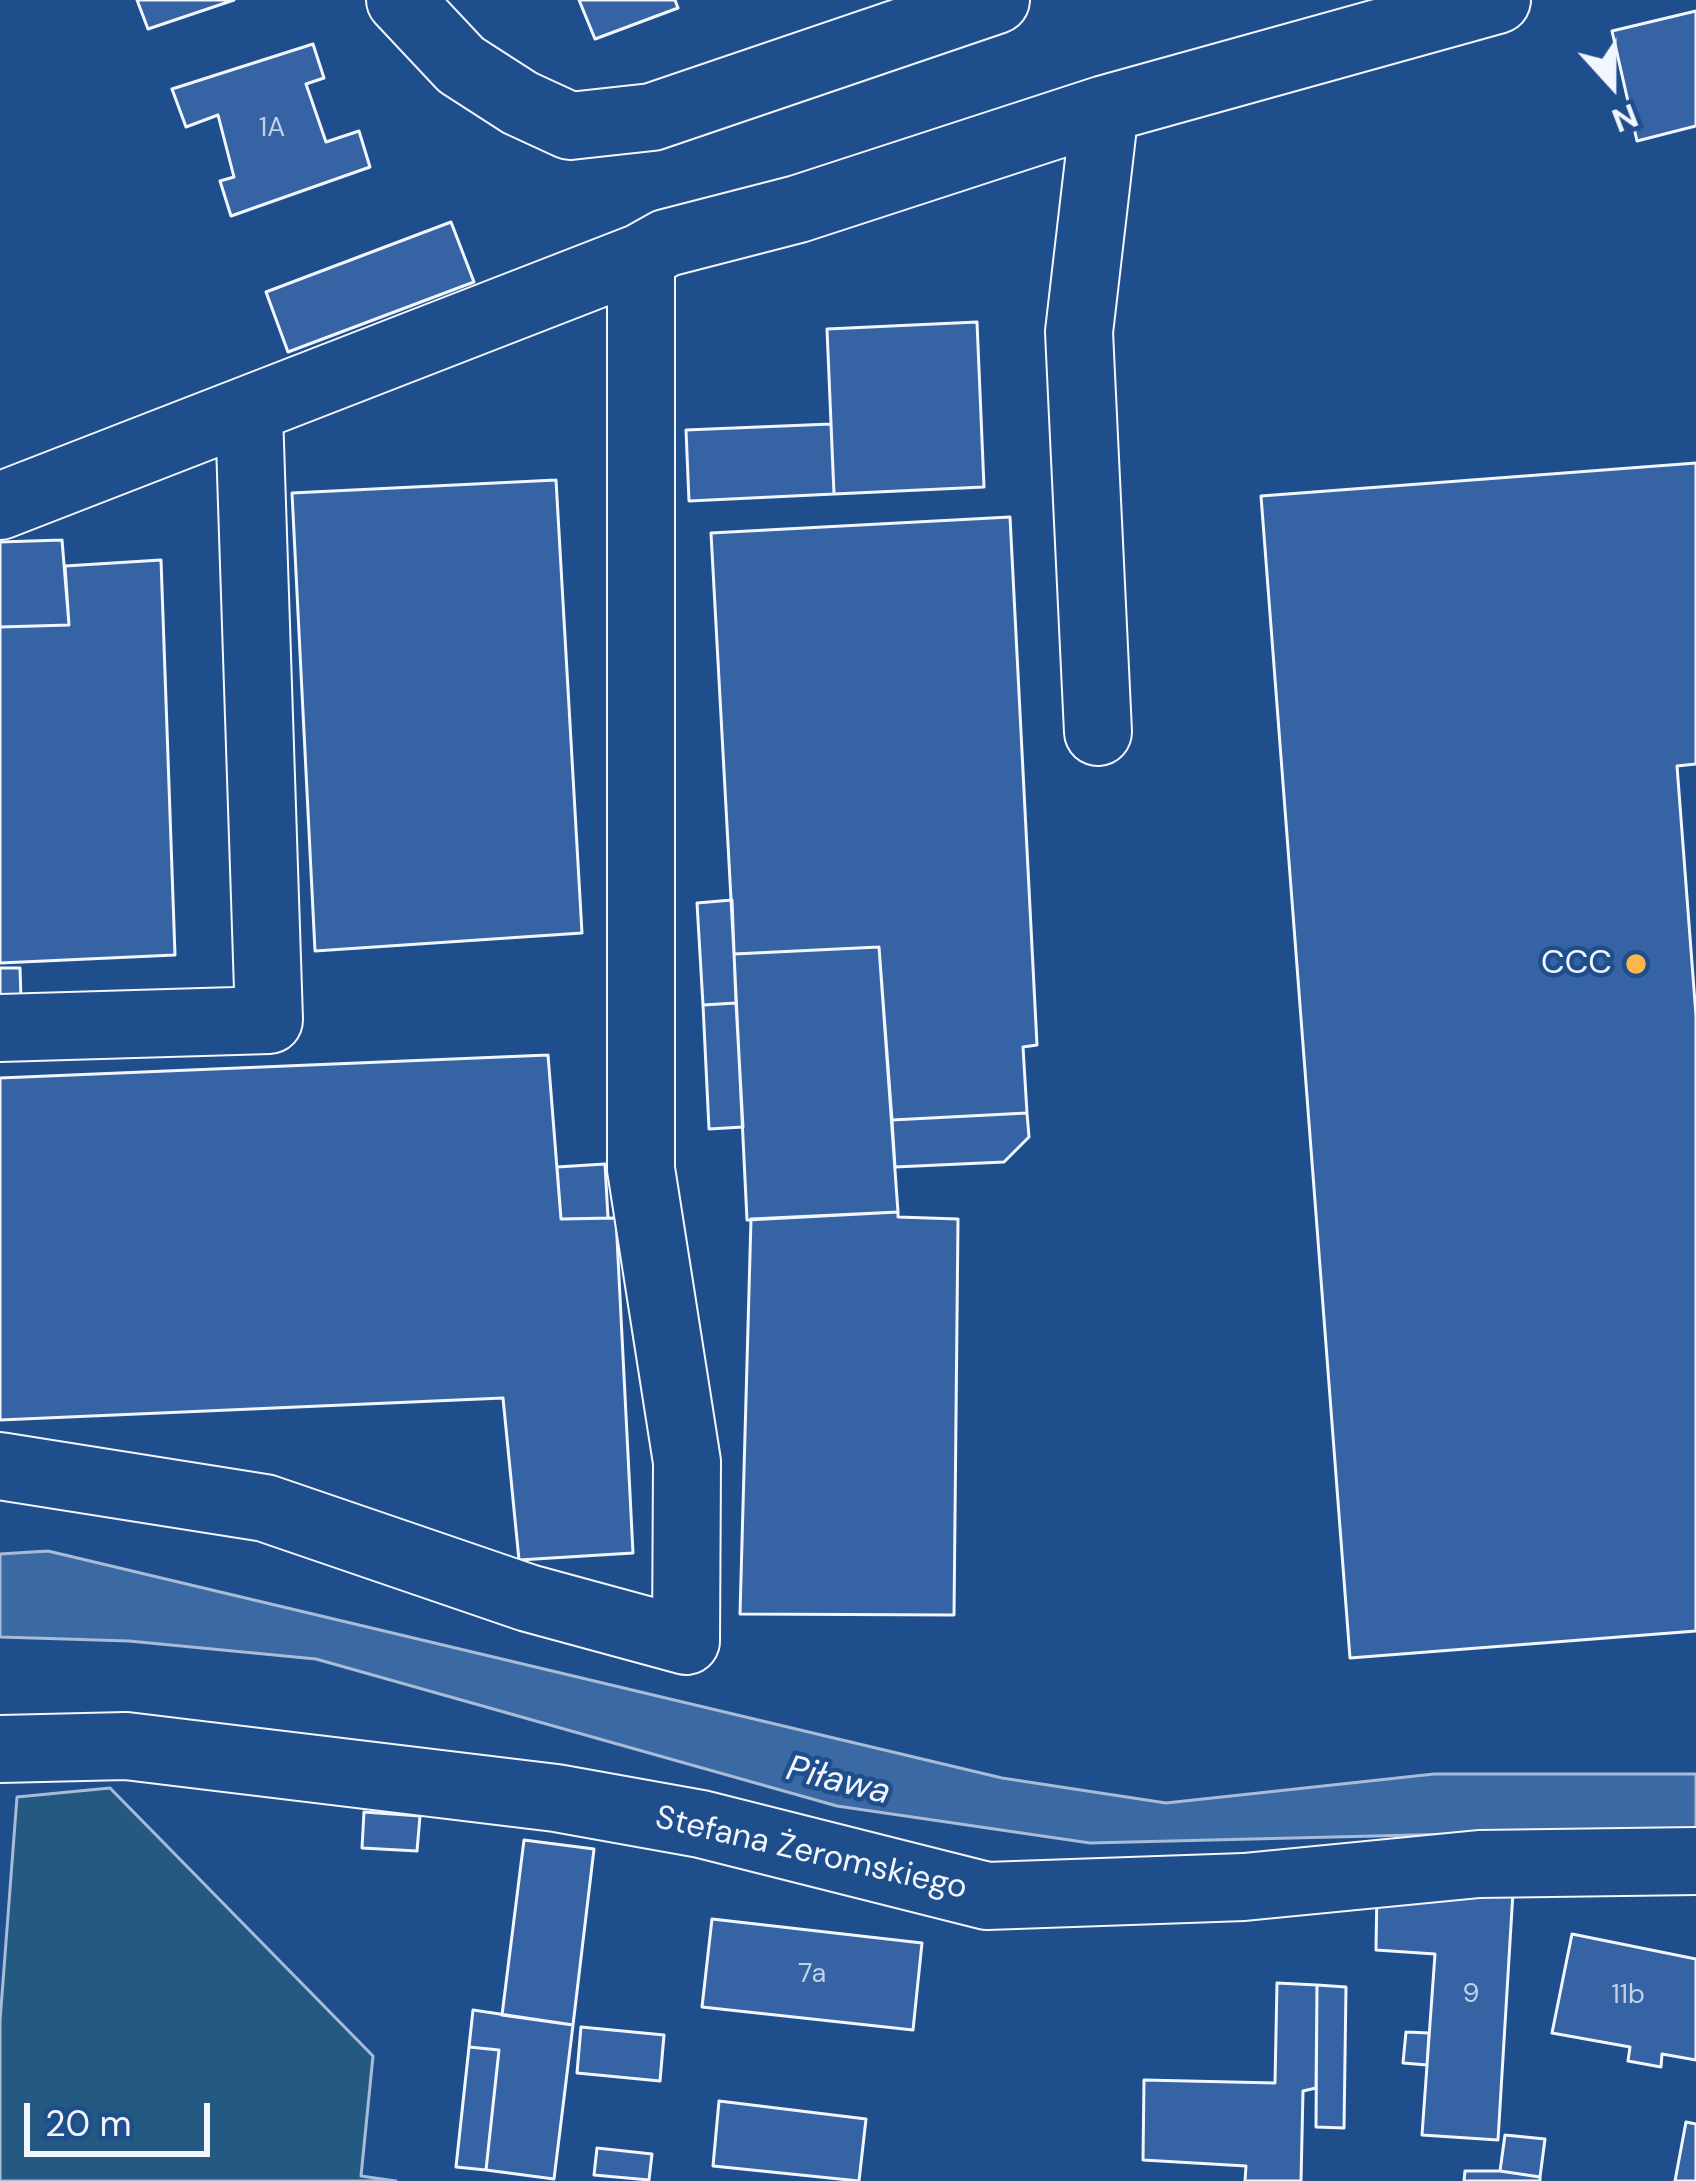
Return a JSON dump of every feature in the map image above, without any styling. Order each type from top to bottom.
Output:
[{"type":"street","points":[[400,0],[461,65],[520,104],[570,126],[652,117],[996,0]]},
{"type":"street","points":[[0,506],[249,413],[666,243],[798,209],[1105,109],[1497,0]]},
{"type":"street","points":[[1098,732],[1078,332],[1105,109]]},
{"type":"street","points":[[0,1466],[265,1508],[528,1598],[686,1641],[687,1462],[641,1169],[641,257]]},
{"type":"street","points":[[0,1028],[269,1020],[249,413]]},
{"type":"street","name":"Stefana Żeromskiego","points":[[0,1750],[126,1746],[556,1798],[701,1824],[987,1896],[1244,1887],[1479,1864],[1696,1862]]},
{"type":"shaded area","points":[[110,1788],[373,2056],[361,2176],[396,2181],[0,2181],[0,2021],[17,1797]]},
{"type":"water","name":"Piława","points":[[48,1551],[1002,1778],[1166,1803],[1434,1774],[1696,1774],[1696,1839],[1577,1831],[1090,1843],[837,1806],[316,1659],[129,1641],[0,1637],[0,1554]]},
{"type":"building","points":[[137,0],[234,0],[148,29]]},
{"type":"building","points":[[579,0],[675,0],[678,8],[595,39]]},
{"type":"building","points":[[1696,11],[1696,126],[1637,141],[1612,31]]},
{"type":"building","points":[[313,44],[324,78],[306,84],[326,142],[359,131],[370,167],[231,216],[220,181],[234,177],[218,115],[186,127],[172,89]]},
{"type":"building","points":[[451,222],[474,282],[288,352],[266,292]]},
{"type":"building","points":[[977,322],[984,487],[834,494],[827,329]]},
{"type":"building","points":[[831,424],[834,494],[689,501],[686,430]]},
{"type":"building","points":[[1696,463],[1696,764],[1677,766],[1696,1016],[1696,1631],[1350,1658],[1261,496]]},
{"type":"building","points":[[556,480],[582,933],[315,951],[292,493]]},
{"type":"building","points":[[1010,517],[1037,1045],[1023,1047],[1027,1113],[892,1120],[879,947],[734,954],[711,533]]},
{"type":"building","points":[[62,540],[69,625],[0,627],[0,542]]},
{"type":"building","points":[[161,560],[175,955],[0,963],[0,627],[69,625],[65,566]]},
{"type":"building","points":[[732,900],[736,1003],[703,1005],[697,903]]},
{"type":"building","points":[[879,947],[898,1212],[747,1220],[734,954]]},
{"type":"building","points":[[0,968],[20,968],[21,999],[0,999]]},
{"type":"building","points":[[736,1003],[743,1127],[709,1129],[703,1005]]},
{"type":"building","points":[[548,1055],[561,1219],[616,1218],[633,1553],[519,1560],[503,1398],[0,1420],[0,1078]]},
{"type":"building","points":[[1027,1113],[1029,1137],[1004,1162],[895,1167],[892,1120]]},
{"type":"building","points":[[605,1164],[608,1218],[561,1219],[557,1167]]},
{"type":"building","points":[[898,1212],[898,1217],[958,1219],[954,1615],[740,1614],[751,1219]]},
{"type":"building","points":[[364,1812],[420,1816],[417,1851],[362,1848]]},
{"type":"building","points":[[524,1840],[594,1849],[573,2025],[502,2015]]},
{"type":"building","points":[[1377,1887],[1513,1892],[1498,2140],[1422,2135],[1435,1954],[1376,1950]]},
{"type":"building","points":[[712,1919],[922,1943],[913,2030],[702,2007]]},
{"type":"building","points":[[1572,1934],[1696,1959],[1696,2060],[1662,2054],[1661,2067],[1628,2061],[1630,2047],[1552,2033]]},
{"type":"building","points":[[1277,1983],[1317,1985],[1316,2088],[1303,2091],[1301,2181],[1245,2181],[1246,2166],[1143,2160],[1144,2080],[1275,2083]]},
{"type":"building","points":[[1317,1985],[1346,1987],[1344,2128],[1316,2127]]},
{"type":"building","points":[[473,2010],[573,2025],[554,2179],[486,2170],[499,2050],[469,2047]]},
{"type":"building","points":[[581,2027],[664,2035],[660,2081],[577,2073]]},
{"type":"building","points":[[1406,2032],[1429,2033],[1427,2065],[1403,2063]]},
{"type":"building","points":[[469,2047],[499,2050],[486,2170],[456,2167]]},
{"type":"building","points":[[719,2101],[866,2119],[859,2181],[713,2166]]},
{"type":"building","points":[[1686,2122],[1696,2124],[1696,2181],[1675,2181]]},
{"type":"building","points":[[1505,2135],[1545,2139],[1540,2177],[1500,2171]]},
{"type":"building","points":[[597,2148],[652,2154],[649,2180],[594,2175]]},
{"type":"building","points":[[1465,2171],[1500,2171],[1540,2177],[1540,2181],[1464,2181]]},
{"type":"place","name":"CCC","points":[[1636,964]]}]
